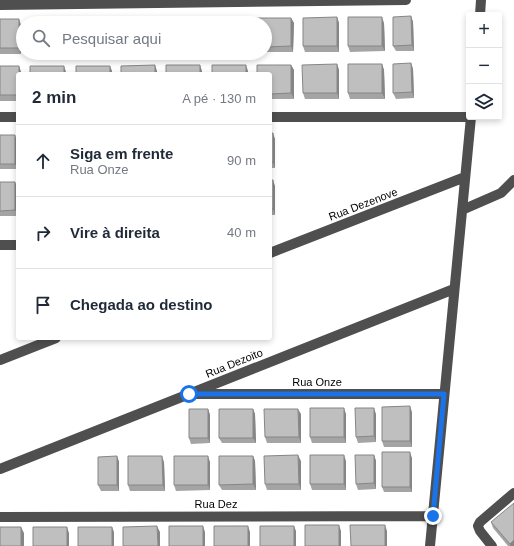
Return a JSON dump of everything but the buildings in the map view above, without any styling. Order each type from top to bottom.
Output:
[{"type":"street","points":[[0,5],[406,0]]},
{"type":"street","points":[[480,12],[481,0]]},
{"type":"street","points":[[0,117],[16,117]]},
{"type":"street","points":[[272,117],[466,117]]},
{"type":"street","points":[[430,546],[471,120]]},
{"type":"street","name":"Rua Dezenove","points":[[272,253],[465,177]]},
{"type":"street","points":[[462,210],[501,193],[514,180]]},
{"type":"street","points":[[0,245],[16,245]]},
{"type":"street","points":[[272,245],[291,245]]},
{"type":"street","name":"Rua Dezoito","points":[[0,469],[454,289]]},
{"type":"street","points":[[0,360],[51,340]]},
{"type":"street","name":"Rua Onze","points":[[189,394],[444,394]]},
{"type":"street","points":[[492,546],[480,532],[478,526],[480,522],[514,493]]},
{"type":"street","name":"Rua Dez","points":[[0,517],[433,516]]},
{"type":"route","points":[[189,394],[444,394],[433,516]]}]
